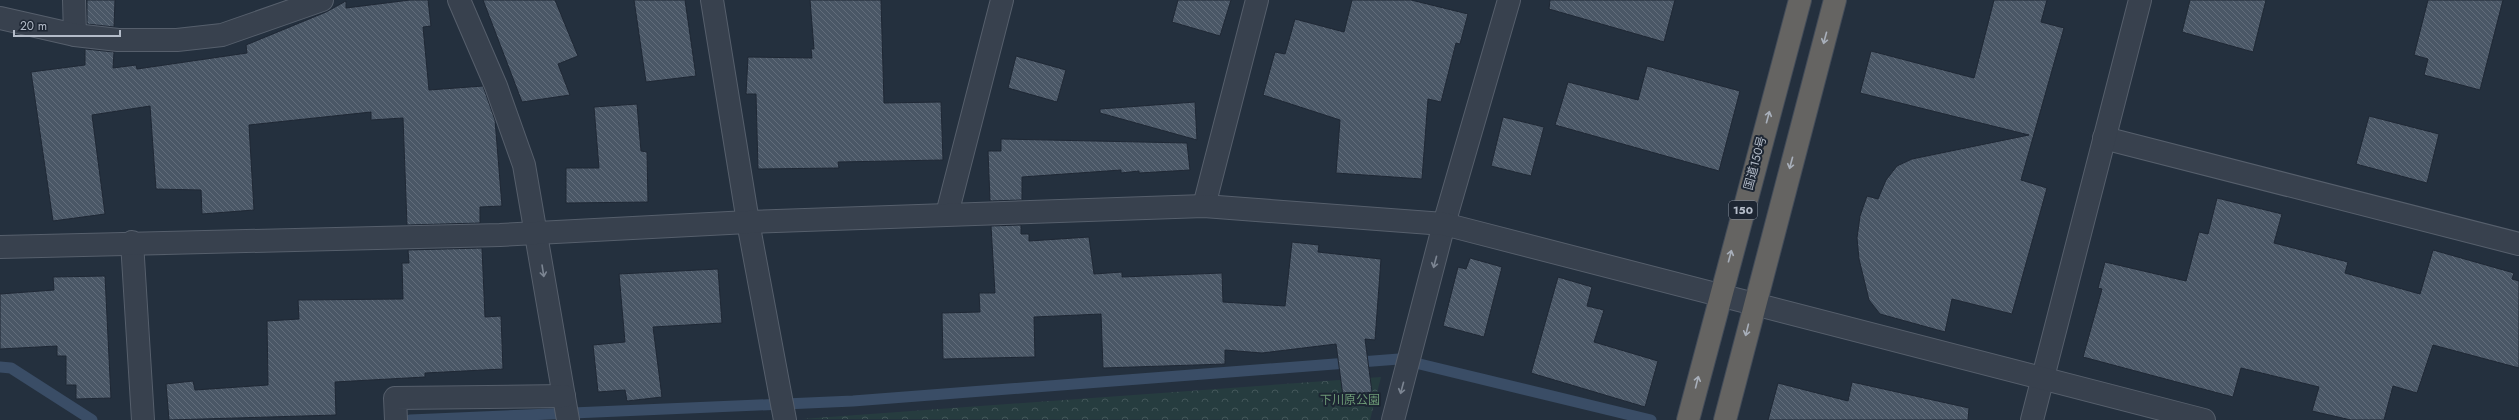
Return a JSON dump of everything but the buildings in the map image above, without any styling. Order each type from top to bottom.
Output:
[{"type":"highway","name":"国道150号","points":[[1688,420],[1719,296],[1800,0]]},
{"type":"highway","points":[[1725,420],[1754,304],[1835,0]]},
{"type":"street","points":[[74,0],[75,36]]},
{"type":"street","points":[[0,18],[75,36],[118,40],[177,40],[222,35],[322,0]]},
{"type":"street","points":[[459,0],[496,86],[524,165],[568,420]]},
{"type":"street","points":[[712,0],[748,222],[785,420]]},
{"type":"street","points":[[947,214],[1002,0]]},
{"type":"street","points":[[1204,206],[1258,0]]},
{"type":"street","points":[[1393,420],[1444,224],[1509,0]]},
{"type":"street","points":[[2032,420],[2140,0]]},
{"type":"street","points":[[2104,138],[2519,244]]},
{"type":"street","points":[[0,247],[132,242],[536,232],[947,214],[1204,206],[1444,224],[2204,420]]},
{"type":"street","points":[[132,242],[143,420]]},
{"type":"street","points":[[396,420],[395,398],[564,396]]},
{"type":"green space","name":"下川原公園","points":[[1381,377],[1370,420],[802,419]]},
{"type":"waterway","points":[[410,420],[853,401],[1399,359],[1651,420]]},
{"type":"waterway","points":[[0,367],[11,368],[92,420]]}]
